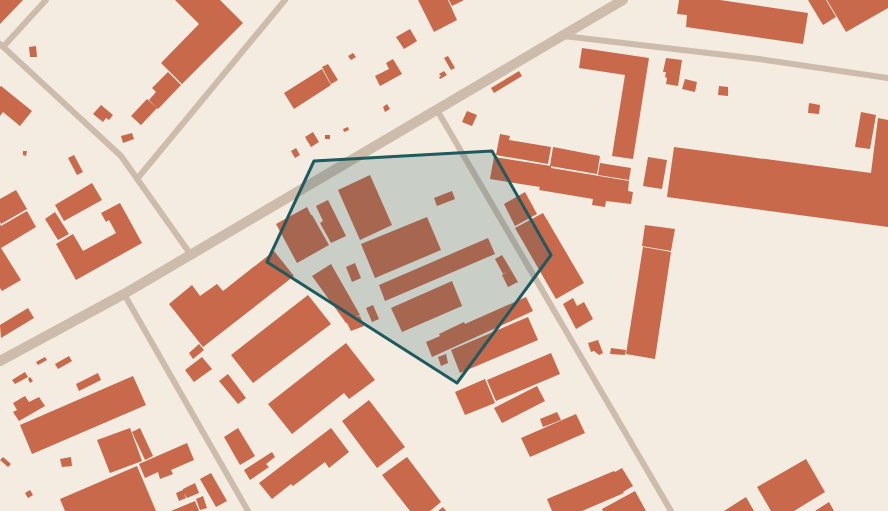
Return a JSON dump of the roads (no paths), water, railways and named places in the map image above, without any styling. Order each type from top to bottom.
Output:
[{"type":"street","points":[[0,361],[124,294],[623,0]]},
{"type":"lane","points":[[46,0],[1,46],[121,156],[191,255]]},
{"type":"lane","points":[[137,180],[285,0]]},
{"type":"lane","points":[[563,36],[759,59],[888,78]]},
{"type":"lane","points":[[436,110],[671,511]]},
{"type":"lane","points":[[124,294],[248,511]]}]
